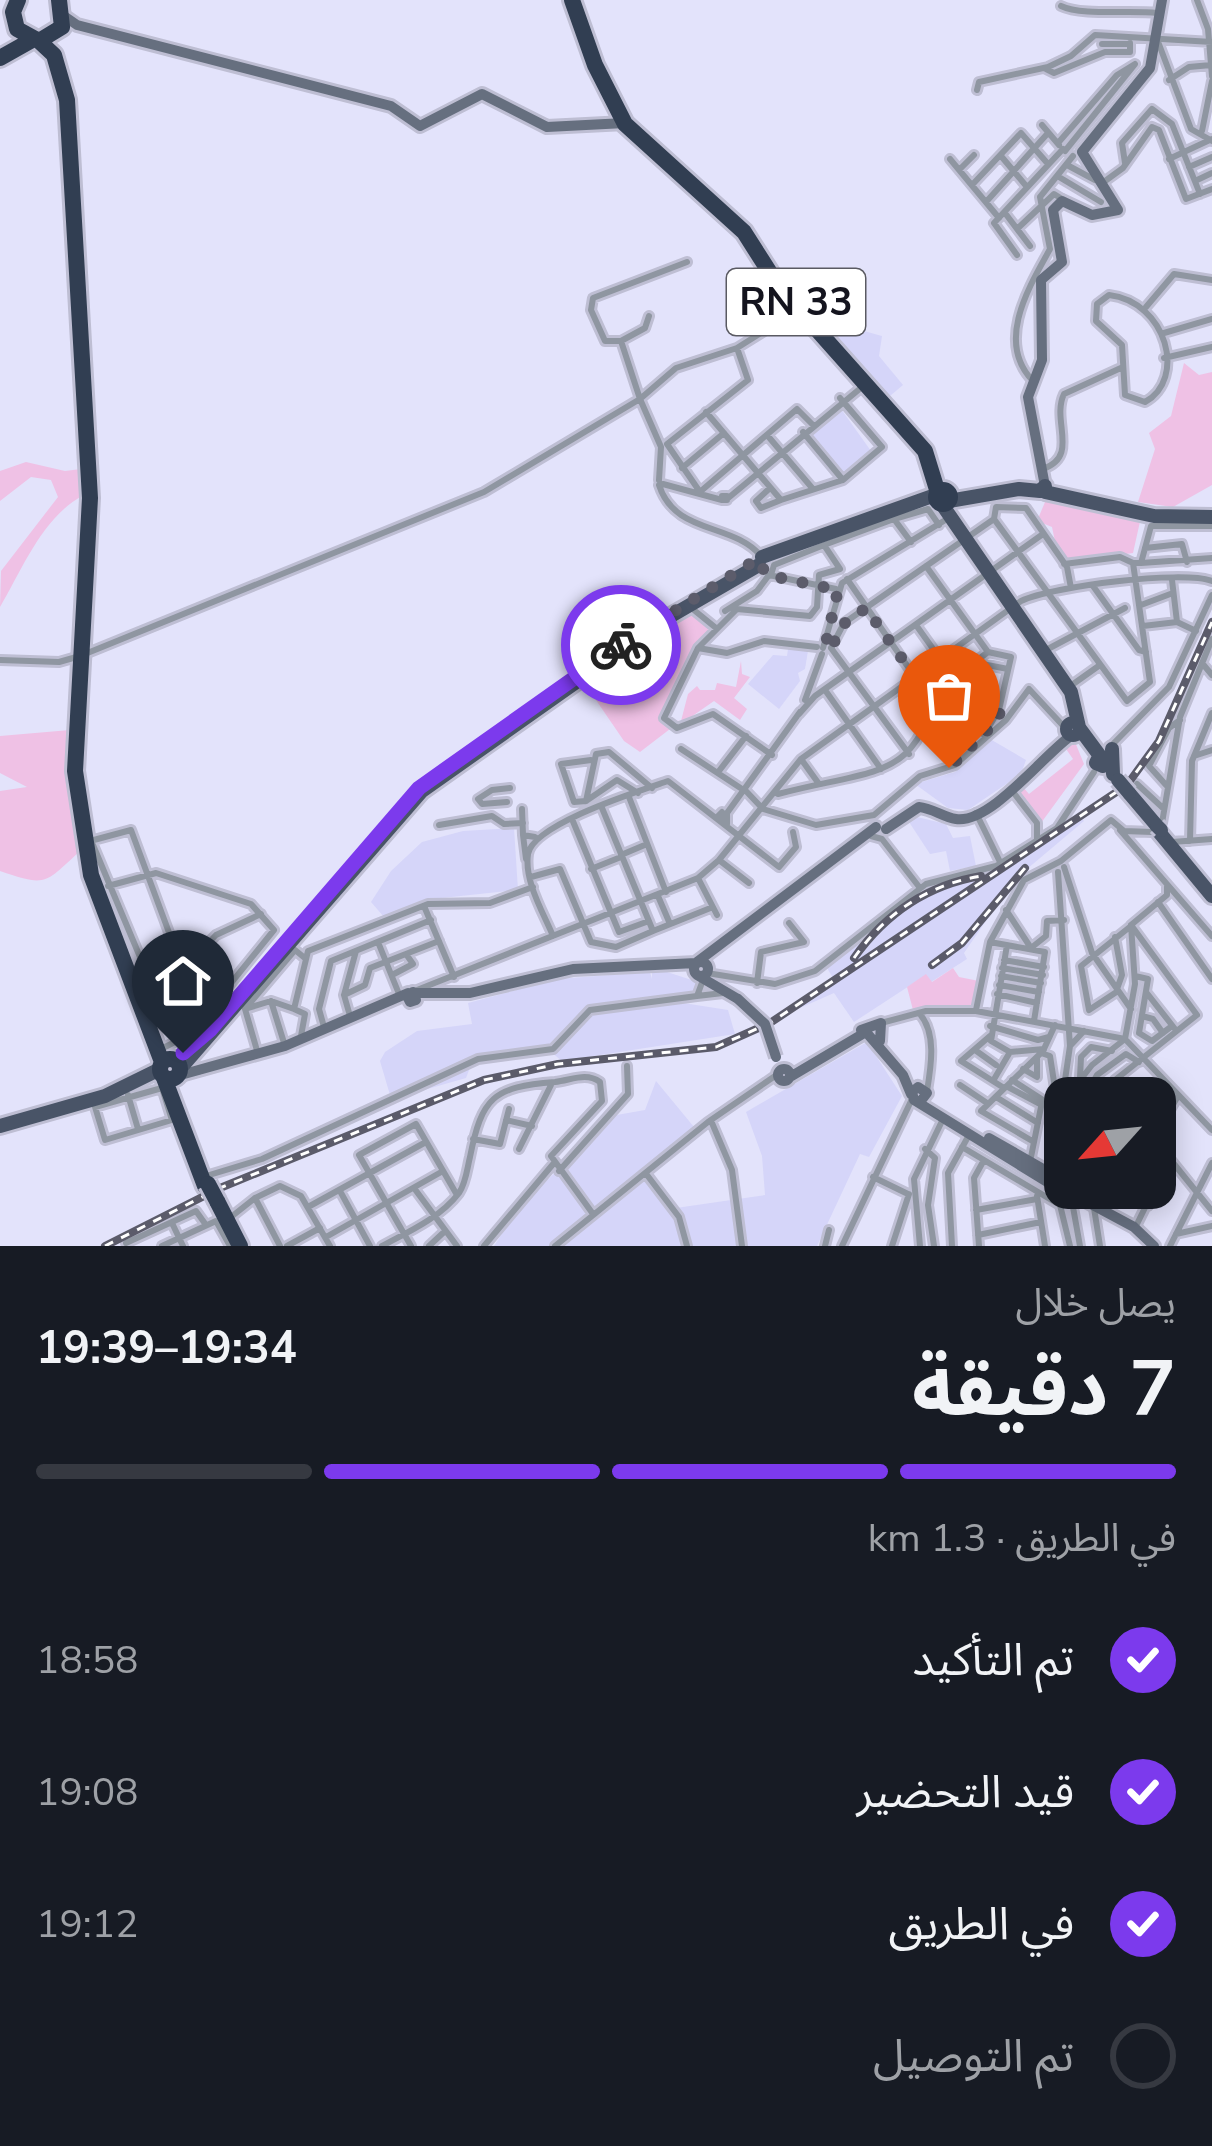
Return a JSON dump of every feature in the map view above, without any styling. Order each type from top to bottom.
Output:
[{"type":"highway","name":"RN 33","points":[[574,0],[628,122],[742,229],[795,309],[925,451],[943,501]]},
{"type":"highway","points":[[16,11],[36,40],[54,55],[66,93],[91,498],[80,761],[94,843],[213,1195],[238,1246]]},
{"type":"highway","points":[[0,53],[16,11]]},
{"type":"highway","points":[[0,53],[36,40],[64,15]]},
{"type":"highway","points":[[64,15],[96,499],[74,740],[88,863],[173,1070]]},
{"type":"highway","name":"RN 33","points":[[628,122],[744,226],[777,279],[928,451],[943,501]]},
{"type":"main road","points":[[1043,484],[1028,397],[1043,348],[1041,280],[1062,262],[1052,216],[1065,201],[1092,215],[1116,213],[1118,206],[1068,151],[1146,74],[1160,6]]},
{"type":"main road","points":[[64,15],[371,100],[399,109],[420,126],[482,94],[547,127],[628,122]]},
{"type":"main road","points":[[173,1070],[419,788],[661,617],[762,563],[822,537],[943,501],[1043,484],[1149,511],[1212,518]]},
{"type":"main road","points":[[878,824],[915,807],[955,819],[976,813],[1011,789],[1071,730],[1076,704],[1068,688],[943,501]]},
{"type":"main road","points":[[105,1096],[128,1095],[173,1070],[291,947],[422,791],[689,605],[762,563]]},
{"type":"main road","points":[[1071,730],[1212,893]]},
{"type":"main road","points":[[414,996],[488,993],[574,973],[702,969],[878,824],[917,803],[956,815],[970,812],[1027,773],[1071,730]]},
{"type":"main road","points":[[1163,832],[1212,893]]},
{"type":"main road","points":[[0,1126],[105,1096],[173,1070],[285,1046],[414,996],[478,992],[573,969],[680,965],[702,969],[720,992],[738,999],[765,1024],[783,1073]]},
{"type":"main road","points":[[783,1073],[881,1023]]},
{"type":"main road","points":[[881,1023],[876,1033],[919,1100],[970,1132],[991,1158],[1028,1165]]},
{"type":"main road","points":[[783,1073],[864,1032],[884,1049]]},
{"type":"main road","points":[[919,1100],[1044,1175]]},
{"type":"main road","points":[[1099,1209],[1157,1246]]},
{"type":"main road","points":[[1107,1209],[1138,1224],[1157,1246]]},
{"type":"street","points":[[1128,0],[1132,10]]},
{"type":"street","points":[[1196,0],[1210,41],[1212,78],[1202,132]]},
{"type":"street","points":[[1061,6],[1077,12],[1108,4],[1132,10],[1160,6]]},
{"type":"street","points":[[976,90],[979,82],[1043,68],[1071,56],[1095,35],[1210,41]]},
{"type":"street","points":[[1102,44],[1130,44],[1139,38]]},
{"type":"street","points":[[1156,39],[1164,46],[1168,80],[1188,111],[1191,129],[1212,140],[1168,159]]},
{"type":"street","points":[[1043,68],[1056,73],[1105,52],[1130,52],[1130,44]]},
{"type":"street","points":[[1017,229],[1067,165],[1068,151],[1117,75],[1135,64],[1068,151],[1048,164],[994,224],[1017,255]]},
{"type":"street","points":[[1168,80],[1189,68],[1211,64]]},
{"type":"street","points":[[1125,164],[1123,143],[1145,111],[1168,118],[1188,111]]},
{"type":"street","points":[[1168,118],[1201,194]]},
{"type":"street","points":[[1042,125],[1068,151]]},
{"type":"street","points":[[1067,165],[1098,183],[1125,164],[1152,127],[1159,130],[1186,199],[1212,189]]},
{"type":"street","points":[[972,185],[1021,133],[1048,164]]},
{"type":"street","points":[[986,202],[1048,134]]},
{"type":"street","points":[[959,170],[974,155]]},
{"type":"street","points":[[1000,156],[1028,188]]},
{"type":"street","points":[[1189,167],[1212,157]]},
{"type":"street","points":[[950,159],[1030,246]]},
{"type":"street","points":[[1195,181],[1212,173]]},
{"type":"street","points":[[1059,177],[1101,202]]},
{"type":"street","points":[[1041,201],[1065,201]]},
{"type":"street","points":[[1034,381],[1020,367],[1016,349],[1027,283],[1050,249],[1041,201]]},
{"type":"street","points":[[649,316],[646,328],[621,340],[605,340],[597,331],[593,298],[687,262]]},
{"type":"street","points":[[1146,307],[1174,274],[1212,280]]},
{"type":"street","points":[[1115,294],[1146,307],[1163,333],[1158,392],[1145,402],[1125,395],[1121,344],[1098,324],[1097,304],[1115,294]]},
{"type":"street","points":[[0,660],[59,662],[82,655],[484,491],[640,399],[686,363],[737,348],[795,309]]},
{"type":"street","points":[[1163,333],[1212,319]]},
{"type":"street","points":[[621,340],[661,447],[662,483],[685,519],[762,563],[836,589]]},
{"type":"street","points":[[1164,358],[1212,347]]},
{"type":"street","points":[[700,491],[668,441],[750,377],[737,348]]},
{"type":"street","points":[[1043,484],[1064,449],[1059,407],[1064,394],[1123,367]]},
{"type":"street","points":[[662,483],[723,497],[861,383]]},
{"type":"street","points":[[770,488],[756,501],[760,508],[843,480],[881,447],[842,400]]},
{"type":"street","points":[[700,491],[797,409],[813,424]]},
{"type":"street","points":[[706,412],[781,500]]},
{"type":"street","points":[[804,432],[843,480]]},
{"type":"street","points":[[682,468],[724,433]]},
{"type":"street","points":[[767,435],[813,489]]},
{"type":"street","points":[[770,754],[710,713],[680,728],[668,725],[664,716],[698,648],[742,607],[813,615],[820,574],[840,569],[822,537],[943,501]]},
{"type":"street","points":[[799,714],[823,649],[836,589],[845,578],[910,544],[943,501]]},
{"type":"street","points":[[1071,588],[1064,564],[1026,508],[996,507],[994,519],[1127,701],[1150,684],[1137,563],[1154,525],[1212,518]]},
{"type":"street","points":[[895,519],[910,544]]},
{"type":"street","points":[[770,754],[798,711],[823,649],[841,626],[994,519]]},
{"type":"street","points":[[720,815],[799,714],[822,692],[1043,534]]},
{"type":"street","points":[[1145,548],[1182,544],[1173,593],[1177,622]]},
{"type":"street","points":[[1064,564],[1120,557],[1212,577]]},
{"type":"street","points":[[378,942],[392,976],[414,996],[698,878],[764,810],[801,759],[1012,607],[1048,592],[1137,583],[1212,558]]},
{"type":"street","points":[[725,611],[757,591],[762,563]]},
{"type":"street","points":[[878,824],[886,806],[923,774],[956,765],[998,720],[1011,657],[988,652],[926,566]]},
{"type":"street","points":[[1179,571],[1212,577]]},
{"type":"street","points":[[845,578],[915,677]]},
{"type":"street","points":[[1095,585],[1139,650],[1146,652]]},
{"type":"street","points":[[1141,605],[1173,593]]},
{"type":"street","points":[[697,996],[702,969],[757,983],[782,984],[815,971],[920,888],[1001,864],[1060,826],[1102,763],[1169,687],[1212,597]]},
{"type":"street","points":[[689,605],[717,629]]},
{"type":"street","points":[[1043,652],[1125,608]]},
{"type":"street","points":[[1143,626],[1177,622],[1196,631]]},
{"type":"street","points":[[916,625],[952,678]]},
{"type":"street","points":[[1163,832],[1166,785],[1180,719],[1212,639]]},
{"type":"street","points":[[705,640],[710,652]]},
{"type":"street","points":[[698,648],[740,651],[764,640],[823,649],[850,671],[909,754]]},
{"type":"street","points":[[947,700],[952,678],[979,663],[988,652]]},
{"type":"street","points":[[764,810],[820,784],[881,769],[909,754],[926,731],[940,662]]},
{"type":"street","points":[[979,663],[1008,669]]},
{"type":"street","points":[[1202,663],[1212,675]]},
{"type":"street","points":[[1068,688],[1100,665]]},
{"type":"street","points":[[811,686],[822,692],[881,769]]},
{"type":"street","points":[[977,742],[1006,720],[1029,689],[1071,730]]},
{"type":"street","points":[[933,706],[947,700],[998,710]]},
{"type":"street","points":[[1163,832],[1212,713]]},
{"type":"street","points":[[1166,785],[1149,766],[1169,728],[1180,719]]},
{"type":"street","points":[[718,772],[746,736]]},
{"type":"street","points":[[681,749],[744,789],[764,810],[819,826],[878,824]]},
{"type":"street","points":[[1171,757],[1193,758],[1212,750]]},
{"type":"street","points":[[652,788],[609,752],[561,764],[574,802],[586,801],[617,780],[633,795],[670,924]]},
{"type":"street","points":[[801,759],[820,784]]},
{"type":"street","points":[[586,801],[591,760]]},
{"type":"street","points":[[523,835],[536,837],[665,782],[720,815],[778,868],[796,848],[793,832]]},
{"type":"street","points":[[508,802],[490,804],[478,799],[492,790],[510,788]]},
{"type":"street","points":[[1011,789],[1037,823],[1037,842]]},
{"type":"street","points":[[1131,794],[1163,832]]},
{"type":"street","points":[[1131,794],[1164,809]]},
{"type":"street","points":[[490,804],[492,816]]},
{"type":"street","points":[[522,808],[532,887],[553,936]]},
{"type":"street","points":[[602,808],[653,931]]},
{"type":"street","points":[[976,813],[1001,864]]},
{"type":"street","points":[[439,825],[492,816],[504,824],[523,823]]},
{"type":"street","points":[[572,819],[620,933],[649,921]]},
{"type":"street","points":[[976,1011],[990,943],[1026,878],[1061,871],[1111,820],[1131,836],[1171,894],[1212,936]]},
{"type":"street","points":[[878,824],[920,888]]},
{"type":"street","points":[[138,980],[141,959],[94,843],[131,830],[184,967],[218,1000]]},
{"type":"street","points":[[1131,836],[1163,832]]},
{"type":"street","points":[[1131,836],[1163,832],[1212,839]]},
{"type":"street","points":[[528,862],[536,837]]},
{"type":"street","points":[[591,868],[647,844]]},
{"type":"street","points":[[719,860],[749,883]]},
{"type":"street","points":[[530,877],[560,869],[590,942],[612,948],[715,911],[698,878]]},
{"type":"street","points":[[1061,871],[1072,1028],[1066,1077]]},
{"type":"street","points":[[1061,871],[1092,953],[1131,1010]]},
{"type":"street","points":[[108,886],[148,873],[251,904],[274,930],[189,1035],[173,1070],[172,1120],[105,1140],[95,1107],[128,1095],[138,1130]]},
{"type":"street","points":[[244,1010],[291,947],[307,955],[424,906],[490,903],[532,887]]},
{"type":"street","points":[[1134,994],[1119,992],[1089,1010],[1082,966],[1092,953],[1171,894]]},
{"type":"street","points":[[1159,903],[1212,979]]},
{"type":"street","points":[[424,906],[454,976]]},
{"type":"street","points":[[184,967],[216,935],[261,914]]},
{"type":"street","points":[[1006,915],[1031,949]]},
{"type":"street","points":[[325,1029],[319,1009],[331,961],[430,920]]},
{"type":"street","points":[[1031,949],[1046,936],[1047,921],[1064,920]]},
{"type":"street","points":[[757,983],[761,952],[804,942],[789,922]]},
{"type":"street","points":[[1121,1077],[1197,1014],[1132,923]]},
{"type":"street","points":[[1082,1077],[1125,1039],[1134,994],[1132,923]]},
{"type":"street","points":[[1114,937],[1119,992]]},
{"type":"street","points":[[344,994],[365,985],[370,968],[439,941]]},
{"type":"street","points":[[990,943],[1046,952],[1034,1021]]},
{"type":"street","points":[[141,959],[176,945]]},
{"type":"street","points":[[1007,945],[990,1031],[961,1061],[993,1081],[1039,1076],[1041,1053]]},
{"type":"street","points":[[351,1018],[344,994],[356,951]]},
{"type":"street","points":[[392,976],[413,964],[406,954]]},
{"type":"street","points":[[294,1010],[307,955]]},
{"type":"street","points":[[1002,972],[1042,979]]},
{"type":"street","points":[[1002,972],[1042,979]]},
{"type":"street","points":[[1135,976],[1147,978],[1139,1033],[1151,1041],[1174,1029]]},
{"type":"street","points":[[213,1195],[262,1160],[474,1060],[553,1049],[590,1010],[720,992]]},
{"type":"street","points":[[1146,992],[1174,1029]]},
{"type":"street","points":[[997,994],[1037,1003]]},
{"type":"street","points":[[244,1010],[271,1001],[305,1014],[300,1040]]},
{"type":"street","points":[[271,1001],[285,1046]]},
{"type":"street","points":[[1144,1005],[1155,1004]]},
{"type":"street","points":[[244,1010],[258,1054]]},
{"type":"street","points":[[927,1025],[935,1010]]},
{"type":"street","points":[[881,1023],[917,1012],[976,1011],[1125,1039],[1212,1130]]},
{"type":"street","points":[[843,1246],[931,1069],[927,1025],[917,1012]]},
{"type":"street","points":[[1142,1016],[1151,1018],[1163,1033]]},
{"type":"street","points":[[1034,1142],[981,1111],[1041,1053],[1055,1025]]},
{"type":"street","points":[[1070,1046],[1084,1030]]},
{"type":"street","points":[[990,1031],[1038,1040],[1051,1036]]},
{"type":"street","points":[[990,1031],[1001,1049]]},
{"type":"street","points":[[993,1081],[1007,1034]]},
{"type":"street","points":[[967,1065],[988,1062],[1017,1036]]},
{"type":"street","points":[[1080,1077],[1082,1057],[1090,1047],[1112,1051]]},
{"type":"street","points":[[974,1049],[988,1062]]},
{"type":"street","points":[[1001,1049],[1050,1056],[1057,1077]]},
{"type":"street","points":[[1096,1077],[1126,1054],[1144,1060]]},
{"type":"street","points":[[484,1246],[628,1094],[627,1066]]},
{"type":"street","points":[[903,1075],[920,1083],[931,1069]]},
{"type":"street","points":[[558,1246],[712,1123],[783,1073]]},
{"type":"street","points":[[558,1246],[712,1119],[783,1073]]},
{"type":"street","points":[[382,1246],[431,1218],[457,1195],[481,1109],[499,1093],[593,1077],[603,1094],[580,1129],[553,1150],[557,1167],[593,1214]]},
{"type":"street","points":[[1012,1079],[1029,1082]]},
{"type":"street","points":[[1012,1079],[1042,1103],[1028,1165],[1019,1180]]},
{"type":"street","points":[[519,1149],[553,1082]]},
{"type":"street","points":[[960,1085],[1038,1123]]},
{"type":"street","points":[[473,1139],[500,1144],[508,1109]]},
{"type":"street","points":[[892,1246],[926,1148],[945,1116]]},
{"type":"street","points":[[506,1120],[534,1126]]},
{"type":"street","points":[[712,1123],[730,1162],[742,1246]]},
{"type":"street","points":[[411,1246],[359,1155],[416,1124],[457,1195]]},
{"type":"street","points":[[491,1128],[504,1131]]},
{"type":"street","points":[[952,1246],[948,1174],[970,1132]]},
{"type":"street","points":[[386,1140],[397,1159]]},
{"type":"street","points":[[308,1207],[426,1142]]},
{"type":"street","points":[[962,1147],[991,1158],[1036,1195],[1063,1210],[1070,1246]]},
{"type":"street","points":[[926,1148],[935,1158],[928,1205],[934,1246]]},
{"type":"street","points":[[979,1246],[975,1176],[991,1158]]},
{"type":"street","points":[[1170,1246],[1212,1163]]},
{"type":"street","points":[[1176,1166],[1212,1211]]},
{"type":"street","points":[[326,1237],[443,1171]]},
{"type":"street","points":[[647,1175],[679,1217],[687,1246]]},
{"type":"street","points":[[875,1178],[910,1194]]},
{"type":"street","points":[[213,1195],[255,1198],[274,1188],[296,1191],[330,1246]]},
{"type":"street","points":[[414,1188],[451,1244]]},
{"type":"street","points":[[340,1191],[370,1246]]},
{"type":"street","points":[[910,1194],[920,1246]]},
{"type":"street","points":[[976,1210],[1036,1195]]},
{"type":"street","points":[[1036,1195],[1045,1246]]},
{"type":"street","points":[[255,1198],[284,1246],[320,1228]]},
{"type":"street","points":[[1075,1209],[1080,1246]]},
{"type":"street","points":[[1081,1209],[1100,1246]]},
{"type":"street","points":[[1138,1224],[1146,1209]]},
{"type":"street","points":[[126,1243],[199,1211],[206,1225]]},
{"type":"street","points":[[162,1246],[181,1242],[219,1222],[238,1246]]},
{"type":"street","points":[[978,1234],[1041,1222]]},
{"type":"street","points":[[172,1223],[181,1242]]},
{"type":"street","points":[[1176,1234],[1212,1226]]},
{"type":"street","points":[[825,1246],[829,1230]]},
{"type":"street","points":[[428,1246],[443,1233]]},
{"type":"shaded area","points":[[835,296],[841,314],[864,331],[882,336],[879,356],[903,385],[884,401],[814,319]]},
{"type":"shaded area","points":[[1184,363],[1199,375],[1212,372],[1212,485],[1173,507],[1138,502],[1155,449],[1149,433],[1171,416]]},
{"type":"shaded area","points":[[841,409],[871,451],[843,474],[811,434]]},
{"type":"shaded area","points":[[26,462],[65,471],[81,469],[84,495],[45,529],[0,607],[1,571],[58,497],[51,480],[31,477],[0,501],[0,471]]},
{"type":"shaded area","points":[[1048,495],[1141,517],[1133,553],[1067,562],[1057,551],[1052,527],[1037,521]]},
{"type":"shaded area","points":[[688,610],[709,624],[708,635],[674,685],[662,719],[670,729],[640,752],[624,741],[585,684]]},
{"type":"shaded area","points":[[788,649],[808,651],[805,669],[798,673],[800,681],[779,709],[748,684],[773,655],[787,656]]},
{"type":"shaded area","points":[[741,661],[742,674],[750,677],[734,698],[747,709],[740,720],[714,701],[681,724],[668,720],[681,721],[688,694],[697,686],[700,690],[715,690],[717,683],[736,687]]},
{"type":"shaded area","points":[[70,730],[79,852],[44,880],[0,871],[0,791],[27,787],[0,773],[0,736]]},
{"type":"shaded area","points":[[990,739],[1026,760],[1021,774],[968,810],[948,808],[915,784],[955,772]]},
{"type":"shaded area","points":[[1075,742],[1084,764],[1041,823],[1018,791],[1023,787],[1029,794],[1073,759],[1066,749]]},
{"type":"shaded area","points":[[1080,816],[1084,821],[1014,880],[964,953],[967,959],[931,982],[926,975],[854,1022],[834,993],[800,1008],[798,1003],[833,978],[827,968],[911,898],[946,880],[996,871]]},
{"type":"shaded area","points":[[917,817],[946,824],[953,838],[970,836],[976,866],[950,871],[946,851],[930,854],[909,822]]},
{"type":"shaded area","points":[[514,828],[518,890],[423,900],[384,917],[371,902],[391,871],[422,842],[463,831]]},
{"type":"shaded area","points":[[953,968],[959,977],[979,981],[974,1007],[913,1010],[907,987],[926,974],[932,982]]},
{"type":"shaded area","points":[[650,972],[652,979],[652,972],[667,972],[701,983],[696,993],[655,997],[655,1005],[677,1002],[728,1010],[735,1034],[562,1061],[551,1052],[510,1055],[471,1065],[466,1078],[403,1096],[390,1095],[380,1061],[385,1052],[417,1031],[472,1024],[468,1003],[557,979]]},
{"type":"shaded area","points":[[867,1042],[902,1096],[869,1157],[860,1154],[817,1246],[494,1246],[521,1204],[557,1171],[561,1175],[611,1116],[645,1110],[656,1081],[694,1127],[642,1171],[669,1209],[765,1195],[762,1156],[746,1112]]},
{"type":"railway","points":[[105,1246],[220,1188],[484,1080],[558,1064],[716,1047],[770,1023],[1127,785],[1159,741],[1212,622]]},
{"type":"railway","points":[[932,965],[962,943],[1025,868]]},
{"type":"railway","points":[[854,958],[909,903],[943,886],[981,876]]},
{"type":"way so far","points":[[621,645],[757,559],[760,565],[764,563],[767,575],[838,590],[825,647],[835,644],[844,622],[866,608],[915,677],[939,663],[952,678],[947,700],[1000,711],[998,720],[949,768]]},
{"type":"route","points":[[183,1053],[210,1030],[419,788],[621,645]]}]
